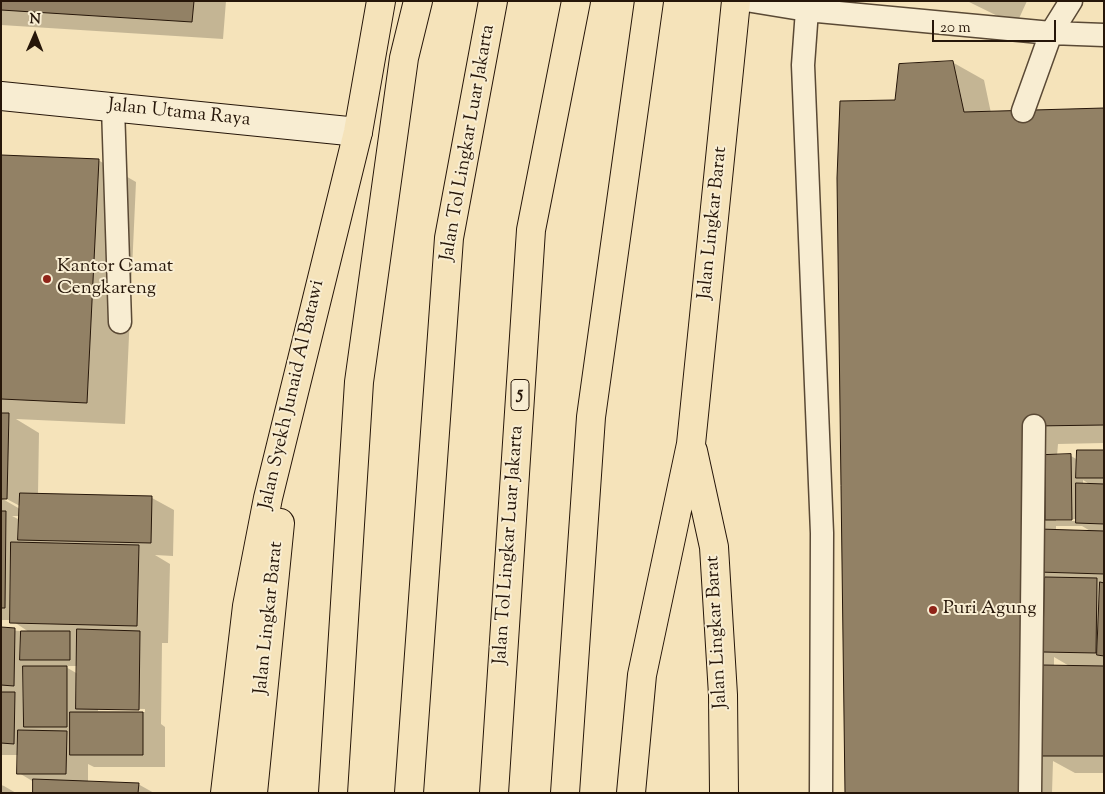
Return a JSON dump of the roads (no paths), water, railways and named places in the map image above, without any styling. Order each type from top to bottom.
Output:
[{"type":"main road","name":"Jalan Syekh Junaid Al Batawi","points":[[225,793],[247,606],[268,498],[358,132],[381,1]]},
{"type":"main road","points":[[333,793],[360,382],[404,58],[418,1]]},
{"type":"main road","name":"Jalan Tol Lingkar Luar Jakarta","points":[[409,793],[449,238],[492,1]]},
{"type":"main road","name":"Jalan Tol Lingkar Luar Jakarta","points":[[494,793],[531,230],[576,1]]},
{"type":"main road","points":[[566,793],[591,417],[649,1]]},
{"type":"main road","name":"Jalan Lingkar Barat","points":[[631,793],[642,675],[691,444],[736,1]]},
{"type":"main road","name":"Jalan Utama Raya","points":[[1,96],[358,132]]},
{"type":"main road","name":"Jalan Lingkar Barat","points":[[253,793],[270,606],[302,354]]},
{"type":"main road","name":"Jalan Lingkar Barat","points":[[691,444],[714,547],[723,695],[724,793]]},
{"type":"lane","points":[[752,1],[807,10],[1051,33],[1104,35]]},
{"type":"lane","points":[[1023,111],[1051,33],[1070,1]]},
{"type":"lane","points":[[807,10],[803,65],[822,533],[821,793]]},
{"type":"lane","points":[[113,107],[120,322]]},
{"type":"lane","points":[[1030,793],[1034,426]]},
{"type":"place","name":"Kantor Camat Cengkareng","points":[[47,279]]},
{"type":"place","name":"Puri Agung","points":[[933,610]]}]
